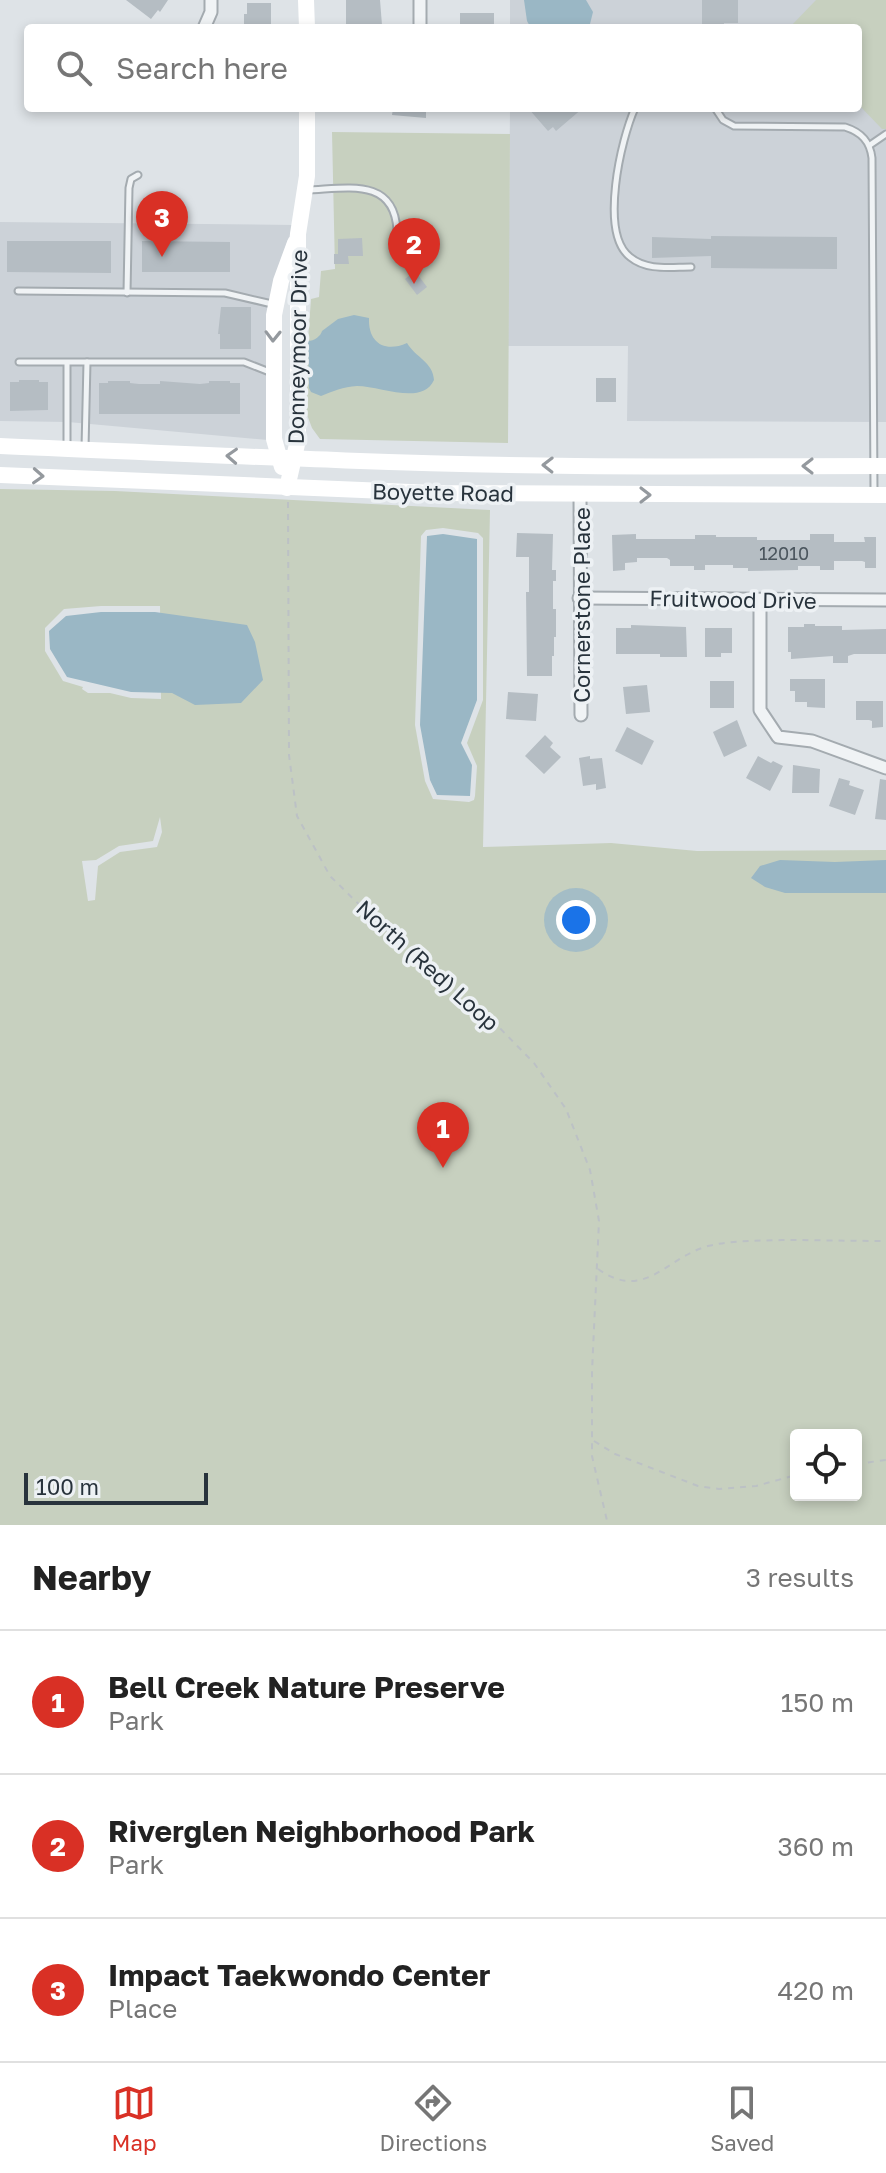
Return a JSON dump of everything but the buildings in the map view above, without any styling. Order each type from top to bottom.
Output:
[{"type":"main road","points":[[306,0],[307,24]]},
{"type":"main road","name":"Donneymoor Drive","points":[[287,488],[287,459],[298,440],[298,234],[305,190],[307,112]]},
{"type":"main road","name":"Donneymoor Drive","points":[[287,459],[274,439],[273,334],[281,281],[298,234]]},
{"type":"main road","name":"Boyette Road","points":[[0,446],[287,459],[576,466],[880,466]]},
{"type":"main road","name":"Boyette Road","points":[[0,475],[287,488],[580,495],[880,495]]},
{"type":"street","points":[[206,24],[211,12],[211,0]]},
{"type":"street","points":[[420,0],[420,24]]},
{"type":"street","name":"Cornerstone Place","points":[[580,495],[581,715]]},
{"type":"street","name":"Fruitwood Drive","points":[[579,598],[886,600]]},
{"type":"street","points":[[760,600],[760,710],[778,737],[812,741],[886,768]]},
{"type":"lane","points":[[634,112],[617,171],[614,212],[622,247],[630,257],[646,266],[691,267]]},
{"type":"lane","points":[[718,112],[723,120],[734,126],[845,127],[862,135],[870,145],[880,495]]},
{"type":"lane","points":[[870,145],[886,134]]},
{"type":"lane","points":[[127,293],[129,188],[131,179],[138,175]]},
{"type":"lane","points":[[305,190],[371,189],[392,206],[397,230]]},
{"type":"lane","points":[[18,291],[225,293],[276,305]]},
{"type":"lane","points":[[19,362],[244,362],[274,373]]},
{"type":"lane","points":[[85,449],[87,362]]},
{"type":"lane","points":[[67,363],[67,449]]},
{"type":"path","name":"North (Red) Loop","points":[[288,509],[289,755],[297,816],[330,876],[416,960],[485,1013],[534,1063],[566,1109],[590,1170],[599,1221],[592,1371],[592,1456],[608,1525]]},
{"type":"path","points":[[597,1268],[609,1277],[630,1283],[652,1276],[707,1247],[739,1241],[886,1241]]},
{"type":"path","points":[[592,1441],[615,1454],[698,1486],[719,1489],[756,1486],[790,1477]]},
{"type":"path","points":[[862,1463],[886,1460]]},
{"type":"shaded area","points":[[510,0],[886,0],[886,422],[627,421],[628,346],[508,346],[510,112],[862,112],[862,24],[510,24]]},
{"type":"shaded area","points":[[0,222],[293,225],[280,263],[268,440],[68,422],[0,421]]},
{"type":"green space","points":[[816,0],[886,0],[886,129],[882,129],[862,108],[862,24],[793,24]]},
{"type":"green space","points":[[332,132],[510,134],[508,443],[320,439],[312,428],[306,412],[311,299],[319,297],[321,271],[335,269]]},
{"type":"green space","points":[[0,489],[115,491],[490,510],[483,847],[611,843],[697,851],[886,850],[886,1525],[0,1525]],"holes":[[[443,528],[478,533],[483,538],[483,700],[467,743],[477,766],[475,796],[469,802],[433,799],[425,781],[415,725],[421,536],[426,530]],[[160,606],[161,699],[88,693],[83,687],[63,681],[45,651],[45,628],[64,609]],[[160,817],[162,832],[157,847],[120,852],[98,866],[95,900],[88,901],[82,861],[96,860],[119,846],[153,841]]]},
{"type":"water","points":[[524,0],[586,0],[593,12],[590,24],[529,24]]},
{"type":"water","points":[[354,315],[369,318],[371,334],[379,344],[392,347],[407,343],[433,374],[434,380],[428,388],[420,392],[400,393],[357,386],[321,396],[311,392],[308,341],[317,338],[338,319]]},
{"type":"water","points":[[443,534],[477,539],[477,700],[461,743],[472,765],[470,796],[437,795],[430,780],[420,725],[427,536]]},
{"type":"water","points":[[101,612],[155,612],[247,625],[255,642],[263,680],[241,703],[195,705],[172,693],[131,692],[67,677],[50,649],[49,631],[66,616]]},
{"type":"water","points":[[780,860],[886,860],[886,893],[785,893],[765,887],[751,878],[760,866]]},
{"type":"place","name":"Impact Taekwondo Center","points":[[162,257]]},
{"type":"place","name":"Riverglen Neighborhood Park","points":[[414,284]]},
{"type":"place","name":"Bell Creek Nature Preserve","points":[[443,1168]]}]
